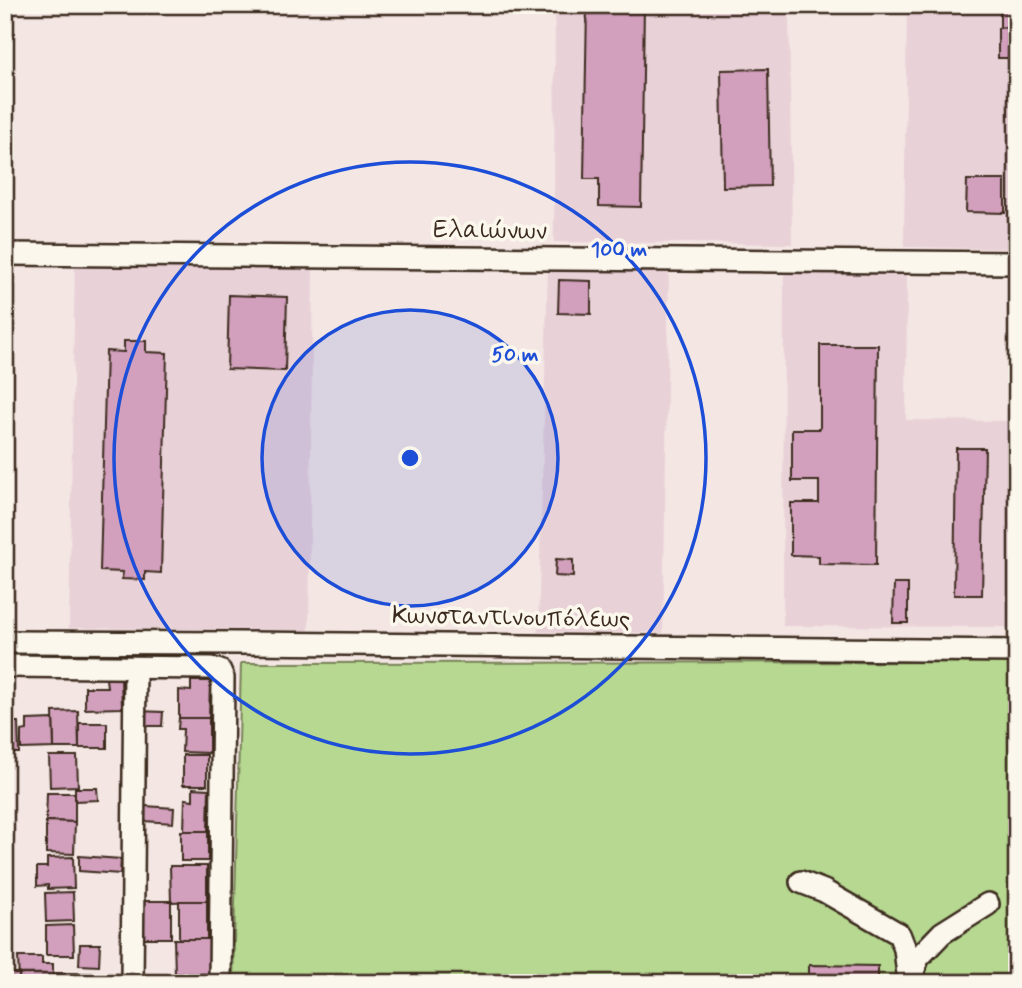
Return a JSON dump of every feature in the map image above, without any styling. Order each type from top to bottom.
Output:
[{"type":"street","name":"Ελαιώνων","points":[[5,254],[1017,263]]},
{"type":"street","name":"Κωνσταντινουπόλεως","points":[[5,642],[1017,651]]},
{"type":"street","points":[[5,666],[211,668],[220,671],[223,678],[220,983]]},
{"type":"street","points":[[132,983],[135,668]]},
{"type":"street","points":[[802,882],[824,891],[899,934],[905,949],[909,983]]},
{"type":"street","points":[[909,983],[918,958],[942,933],[988,904]]},
{"type":"shaded area","points":[[555,5],[789,5],[792,244],[554,242]]},
{"type":"shaded area","points":[[907,5],[1017,5],[1017,249],[904,247]]},
{"type":"shaded area","points":[[75,259],[313,261],[309,630],[69,628]]},
{"type":"shaded area","points":[[548,266],[669,268],[663,633],[538,632]]},
{"type":"shaded area","points":[[784,271],[907,272],[906,420],[1010,421],[1009,627],[783,626]]},
{"type":"green space","points":[[1017,662],[1017,983],[233,983],[241,663]]},
{"type":"building","points":[[587,5],[644,5],[641,207],[599,206],[599,179],[584,179]]},
{"type":"building","points":[[1000,10],[1017,10],[1017,27],[1000,28]]},
{"type":"building","points":[[1017,27],[1017,58],[998,58],[998,28]]},
{"type":"building","points":[[1010,58],[1017,58],[1017,83],[1010,83]]},
{"type":"building","points":[[768,69],[770,186],[723,187],[721,70]]},
{"type":"building","points":[[967,180],[1005,180],[1005,213],[966,212]]},
{"type":"building","points":[[559,280],[591,281],[591,314],[558,313]]},
{"type":"building","points":[[229,295],[287,297],[285,371],[227,369]]},
{"type":"building","points":[[124,341],[146,341],[146,352],[167,353],[161,573],[145,572],[145,580],[122,579],[123,572],[100,571],[106,351],[124,352]]},
{"type":"building","points":[[820,345],[878,345],[876,565],[819,564],[819,556],[791,555],[791,503],[819,503],[819,481],[792,481],[792,429],[820,429]]},
{"type":"building","points":[[956,448],[985,448],[982,595],[954,595]]},
{"type":"building","points":[[556,559],[573,560],[573,577],[555,576]]},
{"type":"building","points":[[894,584],[908,584],[908,623],[893,623]]},
{"type":"building","points":[[121,678],[122,708],[85,709],[85,687],[107,687],[106,679]]},
{"type":"building","points":[[191,681],[210,681],[209,718],[179,718],[179,690],[191,691]]},
{"type":"building","points":[[78,711],[79,748],[54,748],[53,712]]},
{"type":"building","points":[[138,711],[163,712],[162,726],[137,726]]},
{"type":"building","points":[[179,718],[209,718],[209,753],[182,752],[183,729],[178,729]]},
{"type":"building","points":[[53,719],[54,748],[21,749],[21,731],[27,730],[27,720]]},
{"type":"building","points":[[5,722],[18,722],[19,753],[5,753]]},
{"type":"building","points":[[79,723],[107,723],[107,748],[79,748]]},
{"type":"building","points":[[183,755],[207,755],[207,785],[183,785]]},
{"type":"building","points":[[49,756],[77,756],[78,786],[50,787]]},
{"type":"building","points":[[75,788],[97,788],[98,800],[75,801]]},
{"type":"building","points":[[193,788],[209,789],[208,831],[184,831],[185,799],[193,800]]},
{"type":"building","points":[[47,793],[75,793],[75,822],[46,821]]},
{"type":"building","points":[[145,806],[174,808],[173,823],[144,821]]},
{"type":"building","points":[[46,821],[75,822],[74,854],[46,853]]},
{"type":"building","points":[[181,831],[208,831],[208,861],[181,861]]},
{"type":"building","points":[[79,856],[121,859],[120,874],[79,871]]},
{"type":"building","points":[[73,857],[74,888],[48,889],[48,885],[37,886],[37,867],[47,867],[47,858]]},
{"type":"building","points":[[170,866],[207,866],[207,901],[171,902]]},
{"type":"building","points":[[73,892],[74,921],[46,922],[45,893]]},
{"type":"building","points":[[139,901],[171,901],[171,938],[139,938]]},
{"type":"building","points":[[179,901],[207,901],[207,939],[179,939]]},
{"type":"building","points":[[73,925],[74,955],[46,955],[46,926]]},
{"type":"building","points":[[174,939],[211,939],[212,974],[175,974]]},
{"type":"building","points":[[80,944],[100,944],[99,966],[79,965]]},
{"type":"building","points":[[18,957],[42,957],[42,964],[53,964],[53,983],[19,983]]},
{"type":"building","points":[[5,962],[6,973],[19,973],[19,983],[5,983]]},
{"type":"building","points":[[809,965],[878,966],[878,983],[809,983]]},
{"type":"building","points":[[53,973],[117,974],[117,983],[53,983]]},
{"type":"building","points":[[181,974],[206,974],[206,983],[181,983]]}]
